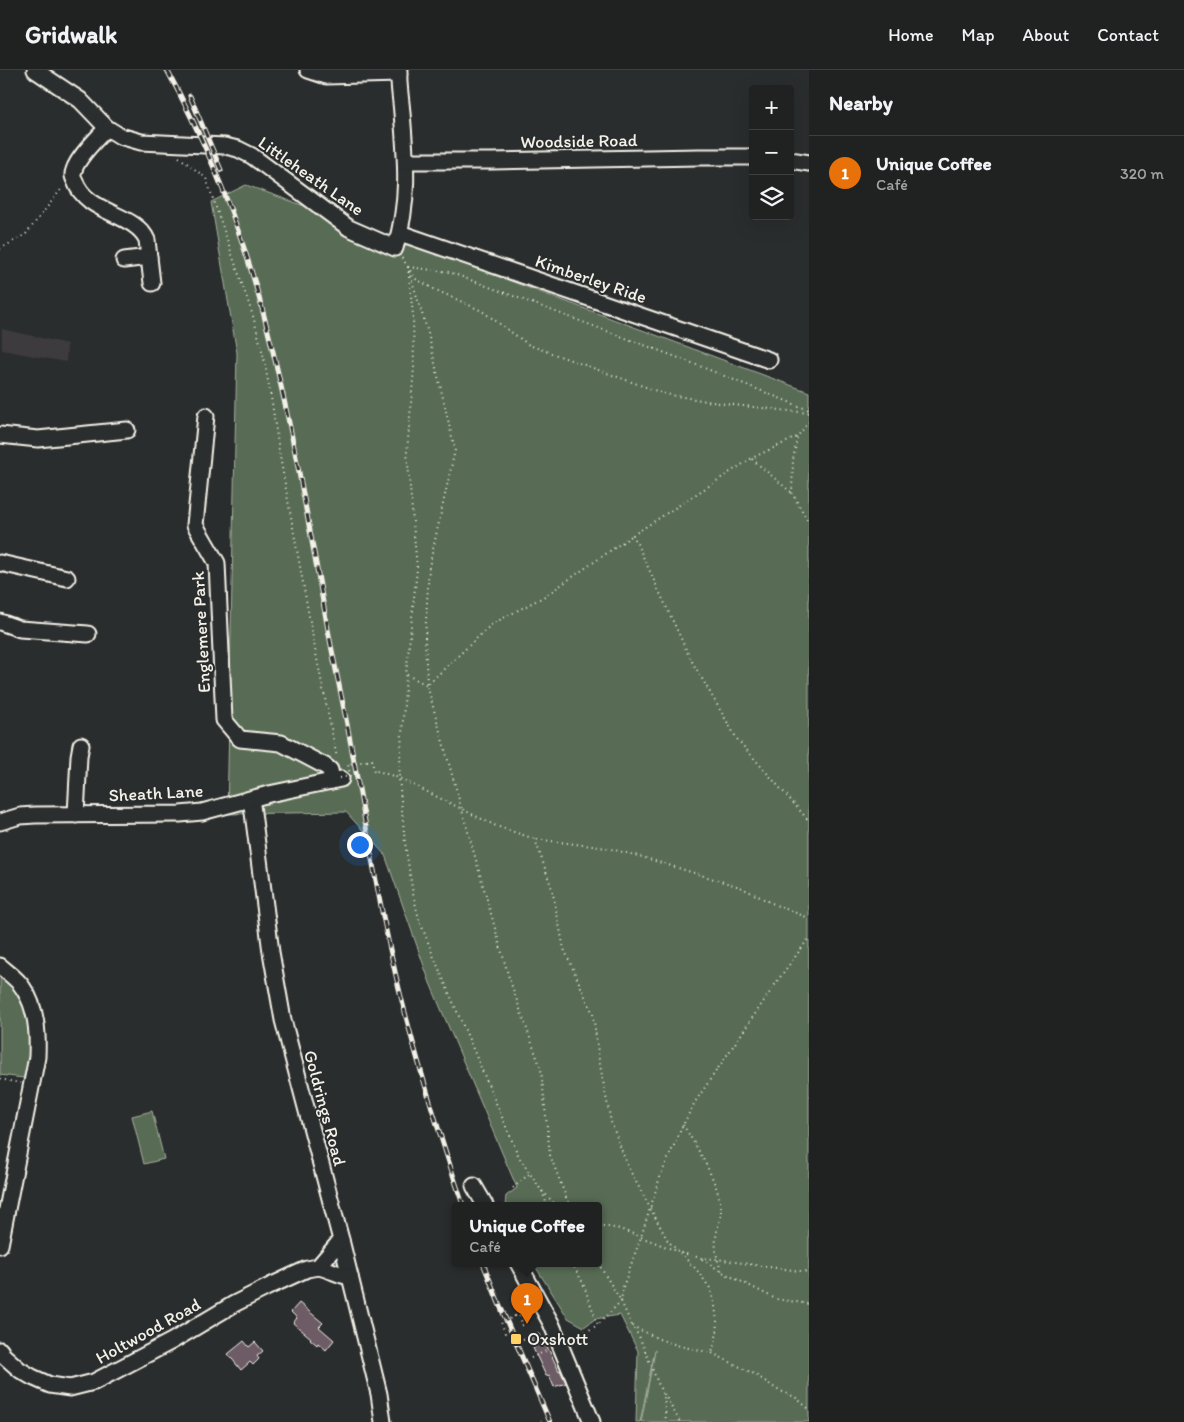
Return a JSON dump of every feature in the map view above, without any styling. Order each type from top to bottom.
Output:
[{"type":"street","name":"Littleheath Lane","points":[[35,70],[80,100],[107,128],[120,136],[132,141],[225,146],[238,149],[252,156],[349,228],[395,248]]},
{"type":"street","points":[[308,70],[326,76],[399,72],[406,161],[405,205],[395,248]]},
{"type":"street","points":[[107,128],[80,159],[72,175],[76,185],[86,199],[141,229],[147,240],[152,283]]},
{"type":"street","name":"Woodside Road","points":[[406,161],[492,162],[699,157],[749,158]]},
{"type":"street","points":[[794,161],[809,164]]},
{"type":"street","name":"Kimberley Ride","points":[[400,233],[769,360]]},
{"type":"street","points":[[124,260],[149,257]]},
{"type":"street","name":"Englemere Park","points":[[206,416],[195,525],[217,563],[224,720],[240,739],[280,742],[325,766],[338,777]]},
{"type":"street","points":[[0,435],[38,439],[127,430]]},
{"type":"street","points":[[0,563],[67,578]]},
{"type":"street","points":[[0,622],[20,629],[88,634]]},
{"type":"street","points":[[76,815],[81,745]]},
{"type":"street","name":"Sheath Lane","points":[[0,822],[20,816],[35,815],[180,814],[202,812],[338,777]]},
{"type":"street","name":"Goldrings Road","points":[[251,799],[271,952],[283,1020],[341,1240],[379,1394],[383,1422]]},
{"type":"street","points":[[0,966],[23,987],[36,1019],[38,1040],[0,1245]]},
{"type":"street","points":[[474,1186],[483,1202]]},
{"type":"street","name":"Holtwood Road","points":[[0,1350],[2,1355],[32,1378],[60,1387],[79,1387],[112,1374],[234,1304],[270,1286],[318,1266],[341,1240]]},
{"type":"street","points":[[318,1266],[350,1277]]},
{"type":"street","points":[[520,1267],[551,1323],[554,1348],[592,1422]]},
{"type":"path","points":[[175,154],[206,178],[253,316],[272,403],[315,650],[338,763]]},
{"type":"path","points":[[0,249],[26,234],[72,175]]},
{"type":"path","points":[[395,248],[416,279],[482,311],[529,345],[665,394],[725,404],[809,412]]},
{"type":"path","points":[[408,267],[449,272],[687,361],[809,412]]},
{"type":"path","points":[[408,267],[413,315],[414,368],[408,452],[417,569],[398,778],[405,843],[419,919],[433,955],[519,1157],[541,1190],[553,1202]]},
{"type":"path","points":[[408,267],[428,334],[455,450],[429,567],[425,639],[427,684],[509,978],[541,1069],[550,1155],[569,1202]]},
{"type":"path","points":[[427,684],[492,624],[546,596],[752,458],[797,437],[809,422]]},
{"type":"path","points":[[792,493],[797,437]]},
{"type":"path","points":[[752,458],[792,493],[809,523]]},
{"type":"path","points":[[633,536],[690,658],[737,739],[809,821]]},
{"type":"path","points":[[406,675],[427,684]]},
{"type":"path","points":[[338,777],[350,776],[348,764],[372,760],[374,772],[378,771],[398,778],[496,826],[535,838],[607,848],[642,857],[740,887],[778,906],[809,918]]},
{"type":"path","points":[[535,838],[552,889],[564,950],[593,1014],[599,1060],[611,1122],[628,1167],[668,1241],[696,1269],[710,1288],[718,1328],[712,1353]]},
{"type":"path","points":[[531,1358],[598,1325],[620,1301],[660,1177],[683,1124],[695,1102],[809,938]]},
{"type":"path","points":[[0,1079],[31,1085]]},
{"type":"path","points":[[683,1124],[708,1170],[720,1200],[721,1212],[715,1243],[717,1259],[722,1272]]},
{"type":"path","points":[[513,1188],[529,1174]]},
{"type":"path","points":[[541,1190],[546,1202]]},
{"type":"path","points":[[602,1226],[620,1230],[700,1258],[809,1272]]},
{"type":"path","points":[[700,1258],[722,1272],[776,1300],[809,1304]]},
{"type":"path","points":[[574,1267],[583,1284],[598,1325]]},
{"type":"path","points":[[600,1267],[639,1336],[664,1398],[666,1422]]},
{"type":"path","points":[[506,1333],[501,1322],[519,1315],[523,1324],[520,1326]]},
{"type":"path","points":[[632,1326],[659,1339],[712,1353],[756,1374],[778,1390],[794,1396],[809,1409]]},
{"type":"path","points":[[523,1339],[542,1331]]},
{"type":"path","points":[[659,1385],[680,1422]]},
{"type":"path","points":[[541,1422],[544,1419]]},
{"type":"shaded area","points":[[2,329],[67,344],[66,362],[2,350]]},
{"type":"green space","points":[[246,185],[419,247],[809,392],[809,1422],[641,1422],[655,1350],[640,1422],[636,1422],[638,1351],[620,1315],[595,1319],[584,1327],[568,1318],[536,1267],[602,1267],[602,1202],[505,1202],[506,1196],[517,1188],[430,983],[385,855],[346,812],[227,814],[237,353],[211,202]]},
{"type":"green space","points":[[0,974],[10,982],[23,1000],[30,1030],[28,1068],[23,1078],[0,1075]]},
{"type":"green space","points":[[152,1111],[164,1159],[144,1164],[132,1116]]},
{"type":"building","points":[[299,1303],[323,1323],[319,1327],[334,1340],[326,1350],[318,1343],[317,1345],[293,1323],[297,1318],[291,1312]]},
{"type":"building","points":[[539,1334],[566,1383],[554,1387],[549,1375],[546,1376],[530,1337]]},
{"type":"building","points":[[244,1341],[249,1347],[255,1342],[263,1351],[257,1356],[259,1359],[253,1365],[250,1362],[241,1370],[228,1354]]},
{"type":"railway","points":[[167,70],[210,158],[234,219],[273,350],[298,467],[391,954],[421,1070],[462,1202]]},
{"type":"railway","points":[[190,96],[221,170]]},
{"type":"railway","points":[[485,1267],[550,1422]]},
{"type":"place","name":"Unique Coffee","points":[[527,1324]]},
{"type":"place","name":"Oxshott","points":[[516,1339]]}]
